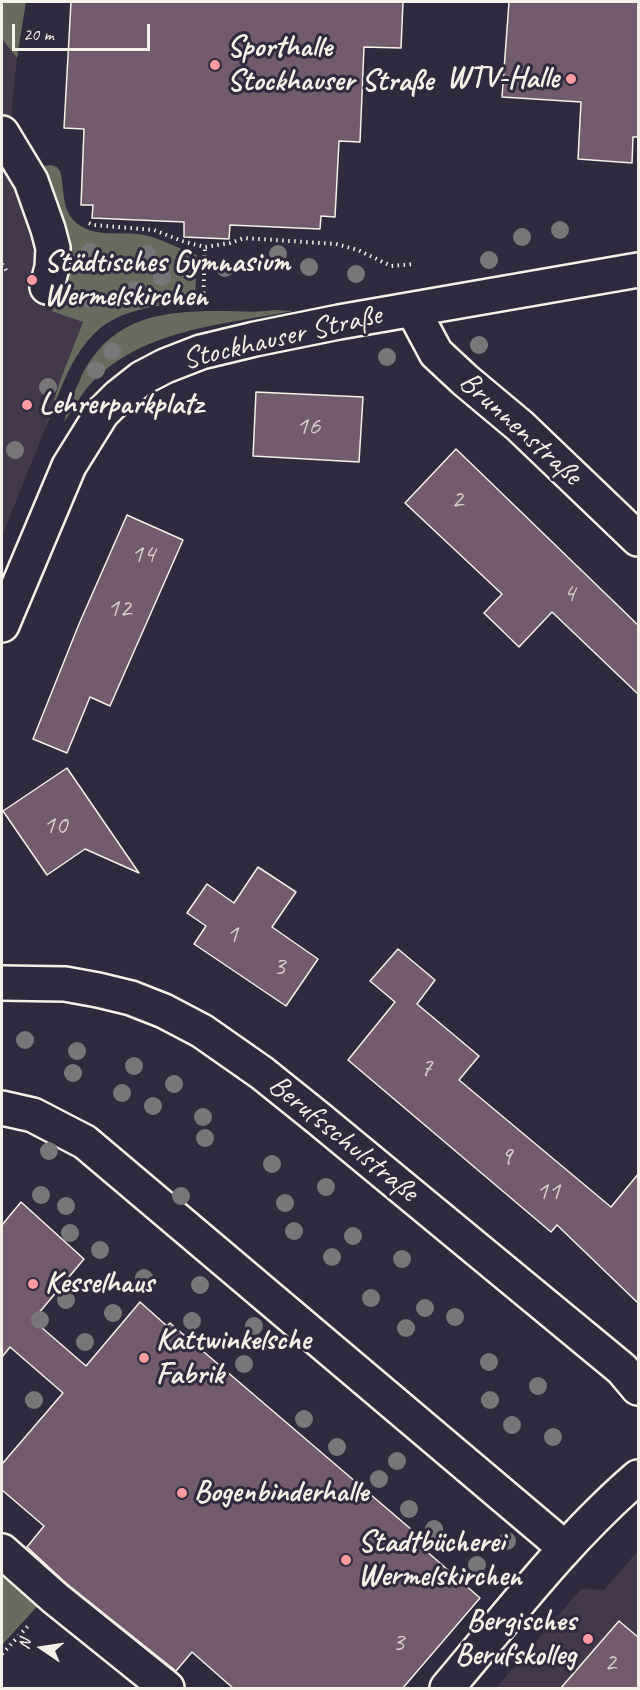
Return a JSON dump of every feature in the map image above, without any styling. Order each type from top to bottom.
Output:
[{"type":"street","points":[[2,133],[31,181],[48,229],[53,248],[52,267],[47,287]]},
{"type":"street","name":"Stockhauser Straße","points":[[2,625],[69,466],[102,413],[142,378],[201,352],[339,322],[639,270]]},
{"type":"street","name":"Brunnenstraße","points":[[413,309],[436,353],[520,426],[639,540]]},
{"type":"street","name":"Berufsschulstraße","points":[[2,983],[65,984],[98,990],[131,998],[164,1011],[202,1031],[262,1073],[318,1118],[622,1370],[639,1388]]},
{"type":"street","points":[[2,1108],[33,1115],[85,1142],[565,1548]]},
{"type":"street","points":[[447,1689],[565,1548],[604,1507],[639,1477]]},
{"type":"street","points":[[2,1551],[55,1598],[167,1689]]},
{"type":"path","points":[[86,221],[93,225],[154,230],[205,247],[231,243],[244,238],[336,244],[358,250],[391,266],[415,264]]},
{"type":"path","points":[[203,305],[205,247]]},
{"type":"shaded area","name":"Städtisches Gymnasium Wermelskirchen","points":[[2,39],[17,58],[10,126],[83,322],[60,381],[45,429],[2,536]]},
{"type":"shaded area","name":"Bergisches Berufskolleg","points":[[636,1553],[638,1555],[638,1688],[496,1688],[581,1589],[604,1590]]},
{"type":"green space","points":[[2,2],[26,2],[17,58],[2,39]]},
{"type":"green space","points":[[51,165],[60,171],[66,206],[70,216],[78,224],[96,232],[149,236],[197,255],[195,300],[123,315],[107,323],[93,334],[73,363],[45,429],[60,381],[83,322],[52,311],[59,291],[41,170],[44,166]]},
{"type":"green space","points":[[293,311],[182,333],[156,341],[131,353],[108,368],[87,388],[64,422],[82,375],[94,356],[107,341],[123,330],[157,316],[177,313]]},
{"type":"green space","points":[[2,1563],[44,1599],[2,1645]]},
{"type":"building","name":"Sporthalle Stockhauser Straße","points":[[71,2],[403,2],[401,48],[364,47],[360,142],[339,141],[335,217],[321,216],[320,229],[230,225],[229,239],[184,237],[184,222],[92,218],[93,205],[81,205],[84,129],[64,128]]},
{"type":"building","name":"WTV-Halle","points":[[509,2],[639,2],[639,137],[633,137],[632,163],[578,159],[581,102],[502,97]]},
{"type":"building","points":[[256,392],[363,397],[359,462],[253,456]]},
{"type":"building","points":[[456,449],[639,626],[639,695],[552,612],[519,647],[484,613],[502,594],[405,503]]},
{"type":"building","points":[[127,515],[183,540],[110,706],[90,697],[67,753],[33,739],[79,624]]},
{"type":"building","points":[[67,768],[139,873],[85,849],[47,875],[3,811]]},
{"type":"building","points":[[258,867],[296,892],[272,927],[318,959],[286,1006],[194,944],[206,926],[187,913],[207,884],[234,903]]},
{"type":"building","points":[[398,949],[435,980],[417,1004],[479,1056],[459,1080],[611,1207],[639,1173],[639,1304],[557,1225],[551,1232],[348,1060],[395,1002],[370,981]]},
{"type":"building","name":"Bogenbinderhalle","points":[[21,1202],[84,1259],[33,1320],[86,1366],[140,1302],[167,1326],[170,1323],[412,1530],[408,1535],[480,1598],[402,1689],[234,1689],[192,1652],[176,1671],[67,1584],[27,1547],[44,1526],[2,1490],[2,1464],[63,1393],[10,1347],[2,1357],[2,1225]]},
{"type":"building","points":[[619,1621],[639,1638],[639,1689],[560,1689]]},
{"type":"place","name":"Sporthalle Stockhauser Straße","points":[[215,65]]},
{"type":"place","name":"WTV-Halle","points":[[571,79]]},
{"type":"place","name":"Städtisches Gymnasium Wermelskirchen","points":[[32,280]]},
{"type":"place","name":"Lehrerparkplatz","points":[[27,405]]},
{"type":"place","name":"Kesselhaus","points":[[33,1284]]},
{"type":"place","name":"Kattwinkelsche Fabrik","points":[[144,1358]]},
{"type":"place","name":"Bogenbinderhalle","points":[[182,1493]]},
{"type":"place","name":"Stadtbücherei Wermelskirchen","points":[[346,1560]]},
{"type":"place","name":"Bergisches Berufskolleg","points":[[588,1639]]}]
